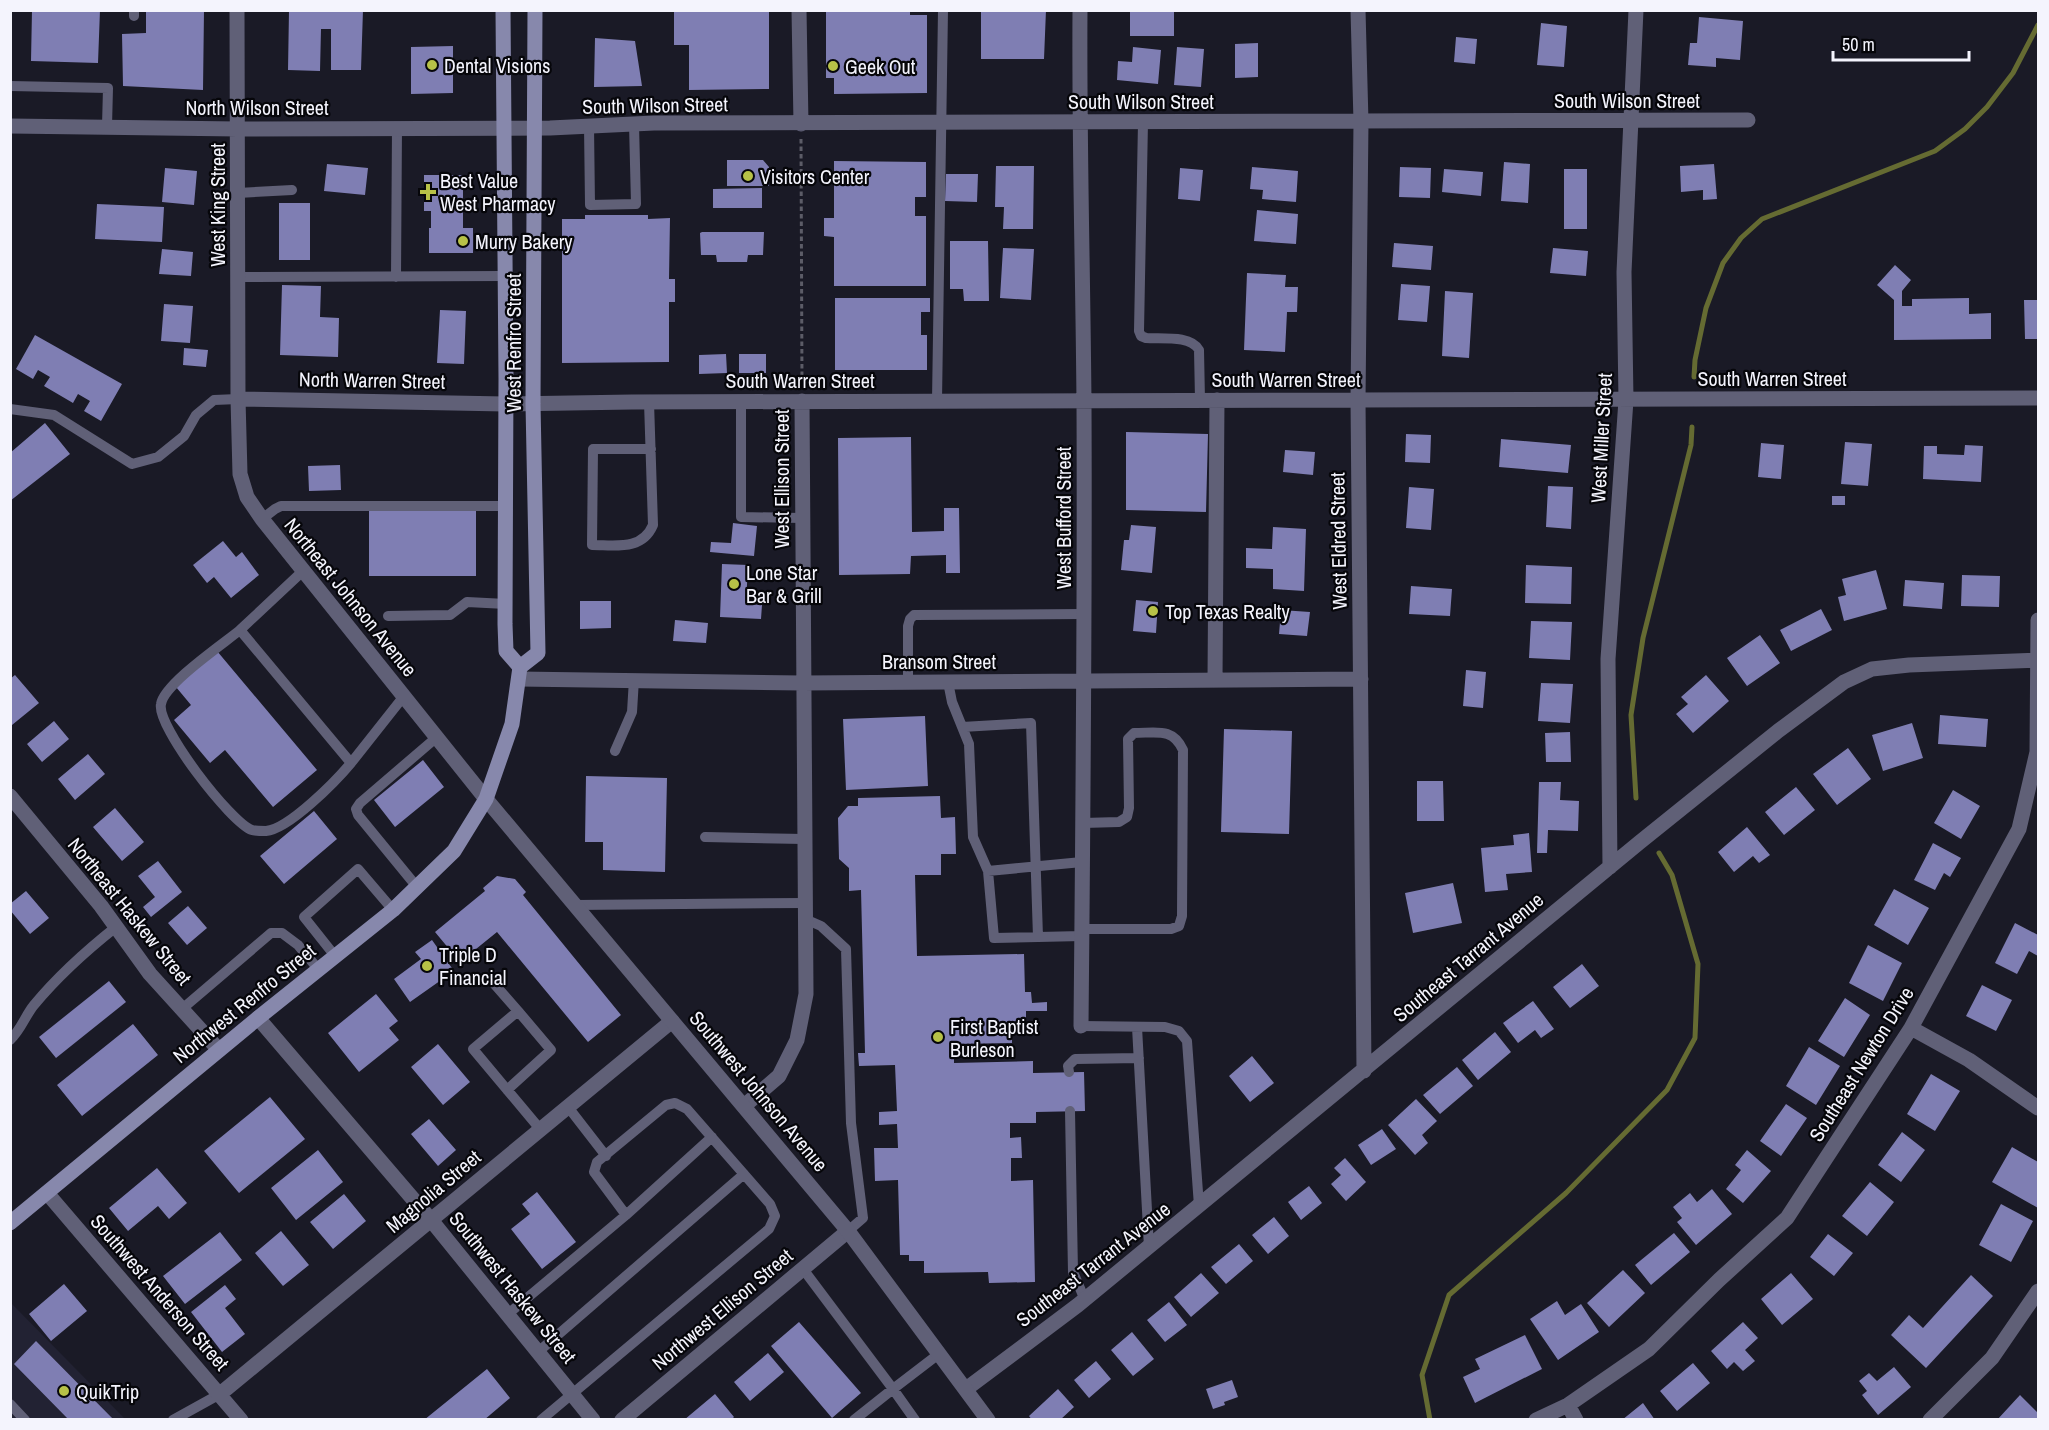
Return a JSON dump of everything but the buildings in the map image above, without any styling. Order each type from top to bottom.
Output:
[{"type":"main road","name":"West Renfro Street","points":[[503,10],[506,651],[519,673],[538,653],[533,404],[535,10]]},
{"type":"main road","points":[[486,800],[512,724],[519,673]]},
{"type":"main road","name":"Northwest Renfro Street","points":[[10,1223],[258,1018],[393,910],[454,851],[486,800]]},
{"type":"street","name":"West King Street","points":[[237,10],[238,399]]},
{"type":"street","points":[[799,10],[801,124]]},
{"type":"street","name":"West Bufford Street","points":[[1080,10],[1079,123],[1084,401],[1081,1026]]},
{"type":"street","name":"West Eldred Street","points":[[1358,10],[1361,122],[1358,400],[1364,1071]]},
{"type":"street","name":"West Miller Street","points":[[1610,867],[1608,659],[1626,400],[1624,272],[1636,10]]},
{"type":"street","name":"South Wilson Street","points":[[504,128],[634,124],[1748,120]]},
{"type":"street","name":"North Wilson Street","points":[[10,126],[238,129],[504,128]]},
{"type":"street","name":"South Warren Street","points":[[533,404],[802,401],[2038,398]]},
{"type":"street","name":"North Warren Street","points":[[238,399],[533,404]]},
{"type":"street","name":"Northeast Johnson Avenue","points":[[238,399],[240,474],[247,497],[262,519],[486,800]]},
{"type":"street","points":[[1215,680],[1216,400]]},
{"type":"street","name":"West Ellison Street","points":[[744,1106],[779,1076],[797,1040],[806,994],[802,683],[802,401]]},
{"type":"street","name":"Southeast Newton Drive","points":[[1536,1419],[1568,1405],[1649,1349],[1719,1280],[1787,1218],[1911,1028],[2019,829],[2037,752],[2038,620]]},
{"type":"street","name":"Southeast Tarrant Avenue","points":[[966,1389],[1085,1300],[1610,867],[1778,731],[1844,682],[1872,669],[2038,660]]},
{"type":"street","name":"Bransom Street","points":[[519,673],[634,680],[802,683],[1360,679]]},
{"type":"street","name":"Northeast Haskew Street","points":[[10,796],[101,906],[150,974],[219,1050]]},
{"type":"street","name":"Southwest Johnson Avenue","points":[[486,800],[848,1231],[988,1419]]},
{"type":"street","name":"Southwest Haskew Street","points":[[258,1018],[431,1220],[593,1419]]},
{"type":"street","name":"Magnolia Street","points":[[220,1394],[672,1021]]},
{"type":"street","points":[[1911,1028],[1969,1060],[2038,1108]]},
{"type":"street","name":"Southwest Anderson Street","points":[[47,1193],[241,1419]]},
{"type":"street","name":"Northwest Ellison Street","points":[[622,1419],[848,1231]]},
{"type":"street","points":[[1932,1419],[1992,1358],[2038,1292]]},
{"type":"street","points":[[1568,1405],[1576,1419]]},
{"type":"lane","points":[[937,401],[943,10]]},
{"type":"lane","points":[[10,86],[108,88],[107,126]]},
{"type":"lane","points":[[1143,122],[1139,331],[1141,336],[1146,338],[1189,341],[1196,344],[1199,350],[1200,400]]},
{"type":"lane","points":[[589,126],[590,205],[636,204],[634,124]]},
{"type":"lane","points":[[396,277],[397,127]]},
{"type":"lane","points":[[238,193],[292,190]]},
{"type":"lane","points":[[238,277],[504,276]]},
{"type":"lane","points":[[11,410],[54,415],[132,464],[158,458],[184,436],[196,415],[214,400],[238,399]]},
{"type":"lane","points":[[649,402],[651,449],[653,525],[643,540],[631,545],[592,545],[593,449],[651,449]]},
{"type":"lane","points":[[741,402],[741,517],[802,518]]},
{"type":"lane","points":[[262,519],[282,506],[505,506]]},
{"type":"lane","points":[[304,570],[240,630],[172,684],[161,703],[162,717],[181,752],[226,808],[252,830],[268,831],[287,822],[326,790],[351,763],[404,696]]},
{"type":"lane","points":[[388,616],[450,615],[468,602],[506,604]]},
{"type":"lane","points":[[908,682],[908,626],[914,615],[1084,614]]},
{"type":"lane","points":[[240,630],[351,763]]},
{"type":"lane","points":[[615,751],[632,712],[634,680]]},
{"type":"lane","points":[[948,682],[952,702],[969,744],[973,837],[988,872],[994,938],[1171,929],[1179,926],[1182,915],[1183,750],[1179,740],[1168,733],[1134,733],[1128,739],[1129,808],[1127,817],[1119,822],[1083,823]]},
{"type":"lane","points":[[962,727],[1031,723],[1038,937]]},
{"type":"lane","points":[[417,887],[358,815],[356,809],[436,737]]},
{"type":"lane","points":[[705,837],[804,839]]},
{"type":"lane","points":[[988,872],[1082,862]]},
{"type":"lane","points":[[335,956],[304,916],[358,869],[393,910]]},
{"type":"lane","points":[[575,905],[805,903]]},
{"type":"lane","points":[[805,919],[821,926],[846,950],[851,1123],[864,1218],[848,1231]]},
{"type":"lane","points":[[10,1040],[17,1034],[33,1006],[83,953],[116,927]]},
{"type":"lane","points":[[182,1009],[271,933],[282,933],[298,945],[319,970]]},
{"type":"lane","points":[[489,978],[551,1050],[507,1090]]},
{"type":"lane","points":[[518,1011],[473,1049],[540,1129]]},
{"type":"lane","points":[[1081,1026],[1165,1027],[1179,1031],[1187,1041],[1199,1206]]},
{"type":"lane","points":[[1137,1027],[1149,1247]]},
{"type":"lane","points":[[1069,1072],[1068,1066],[1076,1059],[1139,1058]]},
{"type":"lane","points":[[541,1419],[573,1395],[769,1228],[775,1216],[770,1204],[712,1137],[687,1109],[675,1103],[666,1105],[597,1162],[594,1172],[626,1215]]},
{"type":"lane","points":[[568,1107],[606,1156]]},
{"type":"lane","points":[[1070,1111],[1073,1272],[1085,1300]]},
{"type":"lane","points":[[508,1314],[626,1215],[712,1137]]},
{"type":"lane","points":[[538,1352],[744,1174]]},
{"type":"lane","points":[[803,1269],[915,1419]]},
{"type":"lane","points":[[855,1419],[940,1353]]},
{"type":"lane","points":[[173,1419],[220,1394]]},
{"type":"lane","points":[[10,1404],[25,1419]]},
{"type":"path","name":"West Ellison Street","points":[[801,124],[802,401]]},
{"type":"shaded area","points":[[11,1303],[125,1419],[11,1419]]},
{"type":"waterway","points":[[1694,377],[1695,360],[1706,308],[1723,263],[1741,238],[1762,219],[1935,151],[1965,129],[1987,107],[2013,73],[2038,25]]},
{"type":"waterway","points":[[1636,798],[1631,715],[1643,638],[1691,445],[1692,427]]},
{"type":"waterway","points":[[1430,1420],[1422,1375],[1449,1295],[1566,1193],[1667,1090],[1695,1038],[1698,964],[1672,875],[1659,853]]},
{"type":"place","name":"Dental Visions","points":[[432,65]]},
{"type":"place","name":"Geek Out","points":[[833,66]]},
{"type":"place","name":"Visitors Center","points":[[748,176]]},
{"type":"place","name":"Best Value West Pharmacy","points":[[428,192]]},
{"type":"place","name":"Murry Bakery","points":[[463,241]]},
{"type":"place","name":"Lone Star Bar & Grill","points":[[734,584]]},
{"type":"place","name":"Top Texas Realty","points":[[1153,611]]},
{"type":"place","name":"Triple D Financial","points":[[427,966]]},
{"type":"place","name":"First Baptist Burleson","points":[[938,1037]]},
{"type":"place","name":"QuikTrip","points":[[64,1391]]}]
